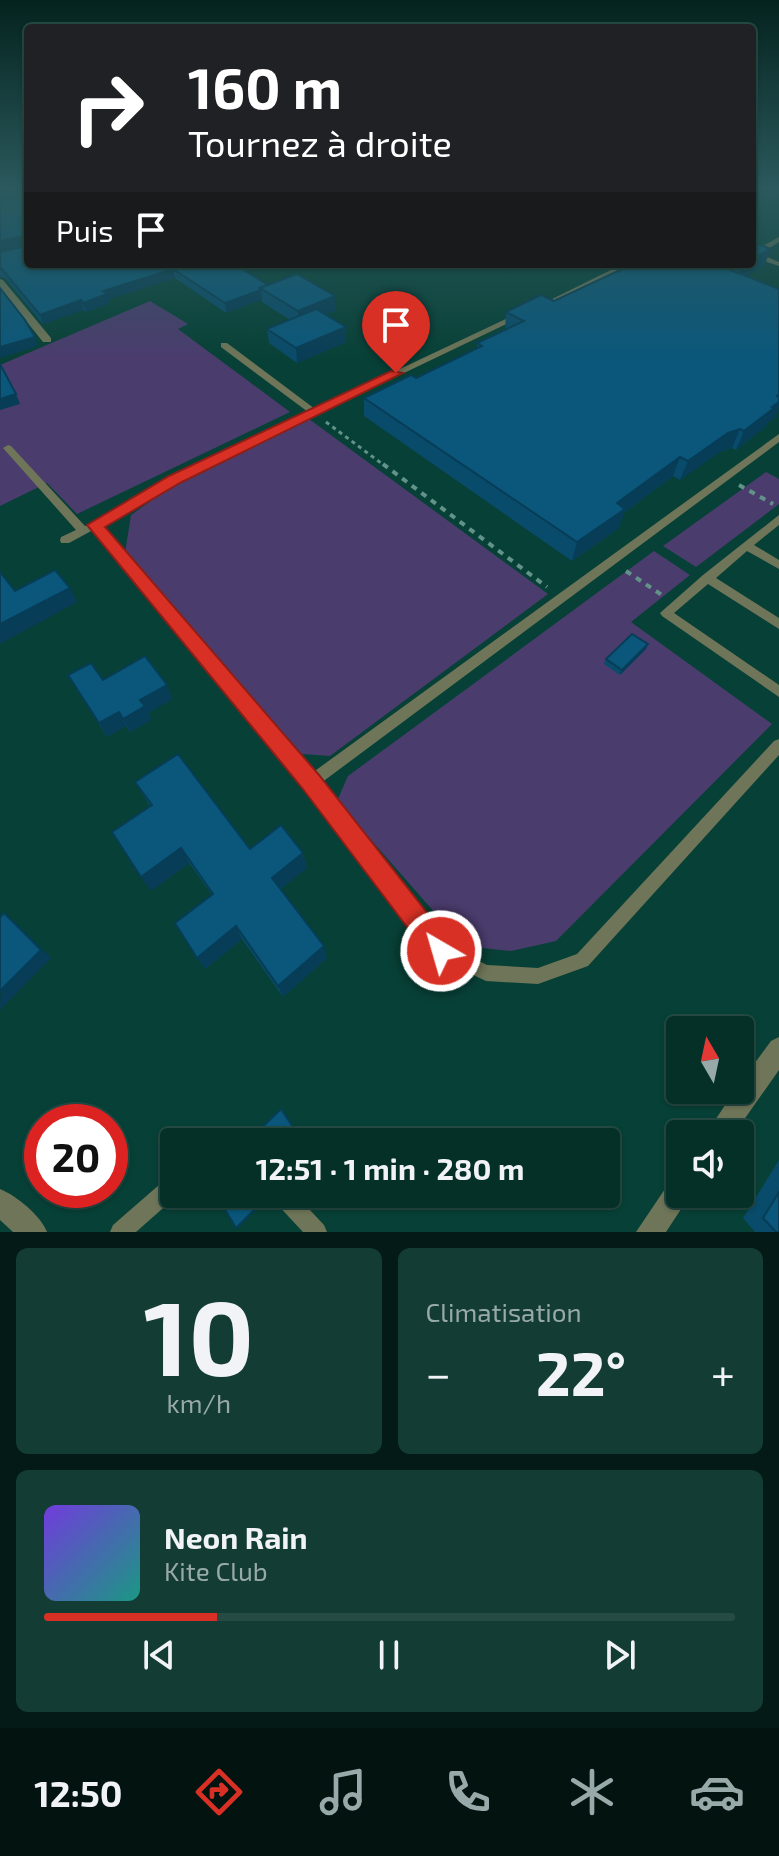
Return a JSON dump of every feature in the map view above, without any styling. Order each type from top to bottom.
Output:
[{"type":"street","points":[[0,282],[47,340]]},
{"type":"street","points":[[729,1120],[779,1049]]},
{"type":"street","points":[[0,1202],[33,1232]]},
{"type":"street","points":[[650,1232],[667,1208]]},
{"type":"lane","points":[[756,256],[779,264]]},
{"type":"lane","points":[[65,540],[174,479],[620,268]]},
{"type":"lane","points":[[224,345],[313,412]]},
{"type":"lane","points":[[311,782],[779,437]]},
{"type":"lane","points":[[8,448],[83,531]]},
{"type":"lane","points":[[779,519],[666,613],[779,692]]},
{"type":"lane","points":[[95,525],[311,782],[441,951],[486,973],[538,976],[582,960],[779,745]]},
{"type":"lane","points":[[747,546],[779,565]]},
{"type":"lane","points":[[707,578],[779,624]]},
{"type":"lane","points":[[120,1232],[160,1197]]},
{"type":"lane","points":[[292,1208],[307,1228]]},
{"type":"path","points":[[313,412],[562,598]]},
{"type":"shaded area","points":[[150,301],[188,324],[178,329],[290,412],[77,514],[47,483],[0,506],[0,365]]},
{"type":"shaded area","points":[[309,419],[548,594],[330,756],[302,754],[125,553],[131,515],[178,482]]},
{"type":"shaded area","points":[[766,472],[779,479],[779,504],[696,567],[663,546]]},
{"type":"shaded area","points":[[654,551],[690,575],[631,622],[772,724],[556,941],[511,951],[464,946],[337,801],[348,776]]},
{"type":"building","points":[[24,247],[24,268],[240,268],[268,285],[225,303],[173,269],[103,291],[107,294],[83,303],[81,300],[40,315],[0,269],[0,252]]},
{"type":"building","points":[[756,247],[771,249],[756,257]]},
{"type":"building","points":[[624,268],[725,268],[779,289],[779,402],[744,431],[740,429],[728,433],[688,461],[680,457],[617,503],[625,509],[577,542],[364,398],[411,375],[416,378],[482,346],[477,343],[524,321],[506,312],[541,295],[554,301]]},
{"type":"building","points":[[297,274],[335,296],[298,311],[260,288]]},
{"type":"building","points":[[0,288],[25,320],[35,337],[0,347]]},
{"type":"building","points":[[316,309],[346,327],[296,348],[267,329]]},
{"type":"building","points":[[0,364],[16,394],[0,399]]},
{"type":"building","points":[[55,570],[70,588],[0,624],[0,572],[15,591]]},
{"type":"building","points":[[632,634],[648,644],[622,670],[606,659]]},
{"type":"building","points":[[145,656],[167,685],[140,700],[145,706],[123,719],[119,712],[99,723],[68,675],[91,663],[103,680]]},
{"type":"building","points":[[178,754],[250,849],[281,825],[303,853],[272,878],[324,946],[278,986],[236,926],[197,958],[175,923],[213,894],[181,848],[141,877],[112,832],[152,805],[135,782]]},
{"type":"building","points":[[4,913],[41,950],[0,991],[0,917]]},
{"type":"building","points":[[281,1109],[294,1128],[261,1128]]},
{"type":"building","points":[[779,1192],[779,1232],[776,1232],[763,1218]]},
{"type":"building","points":[[224,1208],[256,1208],[236,1228]]},
{"type":"route","points":[[396,373],[174,479],[95,525],[311,782],[441,951]]}]
